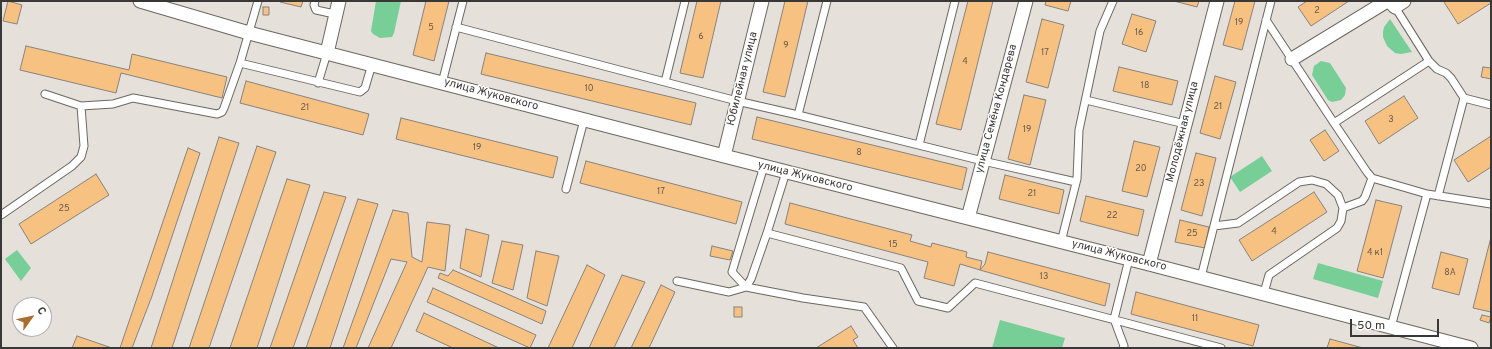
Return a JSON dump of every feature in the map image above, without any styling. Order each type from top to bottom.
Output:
[{"type":"street","name":"улица Жуковского","points":[[140,1],[249,33],[786,172],[1264,293],[1471,348]]},
{"type":"street","name":"Юбилейная улица","points":[[724,156],[762,1]]},
{"type":"street","name":"улица Семёна Кондарева","points":[[968,218],[1026,1]]},
{"type":"street","name":"Молодёжная улица","points":[[1149,264],[1216,1]]},
{"type":"street","points":[[1292,60],[1393,3]]},
{"type":"street","points":[[327,53],[337,7]]},
{"type":"lane","points":[[45,94],[81,106],[113,104],[133,98],[218,114],[222,112],[224,108],[240,63],[258,1]]},
{"type":"lane","points":[[315,1],[314,5],[316,10],[330,13],[337,7]]},
{"type":"lane","points":[[442,82],[463,1]]},
{"type":"lane","points":[[665,82],[685,1]]},
{"type":"lane","points":[[798,115],[827,1]]},
{"type":"lane","points":[[919,145],[955,1]]},
{"type":"lane","points":[[1062,242],[1076,182],[1079,130],[1100,31],[1113,1]]},
{"type":"lane","points":[[1201,277],[1271,1]]},
{"type":"lane","points":[[1393,3],[1429,61],[1437,69],[1451,78],[1464,98],[1491,105]]},
{"type":"lane","points":[[1266,20],[1372,178],[1427,194],[1491,204]]},
{"type":"lane","points":[[456,27],[737,101],[1076,182]]},
{"type":"lane","points":[[318,83],[327,53]]},
{"type":"lane","points":[[1334,123],[1429,61]]},
{"type":"lane","points":[[240,63],[360,92],[365,88],[372,64]]},
{"type":"lane","points":[[1438,196],[1464,98]]},
{"type":"lane","points":[[1086,100],[1185,124]]},
{"type":"lane","points":[[1,215],[72,166],[80,157],[84,146],[81,106]]},
{"type":"lane","points":[[566,189],[584,120]]},
{"type":"lane","points":[[746,287],[732,272],[764,166]]},
{"type":"lane","points":[[746,287],[751,280],[786,172]]},
{"type":"lane","points":[[1343,208],[1362,201],[1372,178]]},
{"type":"lane","points":[[1214,226],[1238,223],[1299,182],[1312,180],[1326,184],[1338,195],[1343,208],[1341,221],[1337,228],[1269,275],[1264,293]]},
{"type":"lane","points":[[1391,327],[1427,194]]},
{"type":"lane","points":[[767,233],[901,268],[918,301],[948,308],[975,283],[1220,348]]},
{"type":"lane","points":[[1124,347],[1114,319],[1129,259]]},
{"type":"lane","points":[[677,280],[729,292],[746,287],[803,298],[864,307],[893,348]]},
{"type":"green space","points":[[376,1],[401,1],[392,37],[380,38],[371,31]]},
{"type":"green space","points":[[1390,19],[1412,52],[1401,54],[1395,53],[1387,46],[1383,37],[1383,32],[1384,27]]},
{"type":"green space","points":[[1321,61],[1330,63],[1346,88],[1345,95],[1341,100],[1332,102],[1328,100],[1312,75],[1314,66]]},
{"type":"green space","points":[[1262,156],[1272,171],[1240,192],[1230,177]]},
{"type":"green space","points":[[17,250],[31,268],[21,281],[5,259]]},
{"type":"green space","points":[[1318,263],[1383,281],[1378,298],[1313,279]]},
{"type":"green space","points":[[1000,320],[1065,338],[1062,348],[992,348]]},
{"type":"building","points":[[8,1],[22,5],[17,24],[3,21]]},
{"type":"building","points":[[280,1],[303,1],[301,7]]},
{"type":"building","points":[[426,1],[449,1],[434,61],[413,55]]},
{"type":"building","points":[[697,1],[721,1],[703,78],[680,73]]},
{"type":"building","points":[[785,1],[808,1],[785,97],[763,92]]},
{"type":"building","points":[[968,1],[993,1],[961,130],[936,124]]},
{"type":"building","points":[[1046,1],[1071,1],[1068,11],[1045,5]]},
{"type":"building","points":[[1174,1],[1199,1],[1197,7]]},
{"type":"building","points":[[1235,1],[1255,1],[1242,50],[1223,45]]},
{"type":"building","points":[[1307,1],[1349,1],[1311,26],[1298,7]]},
{"type":"building","points":[[1491,1],[1491,3],[1458,24],[1444,2]]},
{"type":"building","points":[[263,7],[269,7],[269,15],[263,15]]},
{"type":"building","points":[[1132,14],[1156,21],[1146,52],[1122,44]]},
{"type":"building","points":[[1042,19],[1064,25],[1048,88],[1026,82]]},
{"type":"building","points":[[26,46],[129,70],[132,54],[227,77],[222,98],[121,73],[116,93],[20,70]]},
{"type":"building","points":[[486,53],[696,103],[691,125],[481,74]]},
{"type":"building","points":[[1119,67],[1178,81],[1172,105],[1113,91]]},
{"type":"building","points":[[1483,67],[1491,68],[1491,79],[1481,77]]},
{"type":"building","points":[[1215,76],[1236,82],[1220,139],[1200,133]]},
{"type":"building","points":[[246,81],[369,114],[363,135],[240,103]]},
{"type":"building","points":[[1024,95],[1046,100],[1030,165],[1008,159]]},
{"type":"building","points":[[1404,96],[1418,118],[1379,144],[1365,121]]},
{"type":"building","points":[[757,117],[967,168],[962,190],[752,139]]},
{"type":"building","points":[[401,118],[558,157],[553,178],[396,139]]},
{"type":"building","points":[[1325,130],[1339,151],[1324,161],[1310,140]]},
{"type":"building","points":[[1491,136],[1491,167],[1468,182],[1454,160]]},
{"type":"building","points":[[219,137],[239,143],[172,348],[151,348]]},
{"type":"building","points":[[1134,141],[1160,147],[1147,197],[1122,191]]},
{"type":"building","points":[[257,146],[276,152],[209,348],[189,348]]},
{"type":"building","points":[[188,148],[200,153],[152,296],[132,348],[120,348]]},
{"type":"building","points":[[1196,153],[1216,158],[1202,216],[1181,210]]},
{"type":"building","points":[[586,161],[742,202],[736,224],[580,183]]},
{"type":"building","points":[[96,174],[109,195],[31,244],[19,224]]},
{"type":"building","points":[[1005,175],[1064,190],[1059,214],[999,199]]},
{"type":"building","points":[[287,179],[310,185],[257,348],[230,348]]},
{"type":"building","points":[[324,192],[346,197],[293,348],[270,348]]},
{"type":"building","points":[[1314,192],[1327,212],[1252,261],[1239,240]]},
{"type":"building","points":[[1086,196],[1144,210],[1138,236],[1080,221]]},
{"type":"building","points":[[358,199],[378,204],[330,348],[306,348]]},
{"type":"building","points":[[1376,200],[1402,206],[1383,278],[1357,271]]},
{"type":"building","points":[[790,203],[912,235],[910,241],[931,247],[932,243],[967,252],[966,257],[982,261],[980,270],[960,264],[954,286],[924,278],[928,262],[785,224]]},
{"type":"building","points":[[393,210],[408,213],[412,257],[422,262],[427,222],[450,225],[445,271],[428,267],[391,348],[368,348],[407,262],[391,259],[356,348],[343,348]]},
{"type":"building","points":[[1180,220],[1209,227],[1205,248],[1175,242]]},
{"type":"building","points":[[466,229],[489,235],[481,277],[460,268]]},
{"type":"building","points":[[1491,237],[1491,312],[1473,308]]},
{"type":"building","points":[[502,241],[523,245],[513,290],[492,283]]},
{"type":"building","points":[[712,246],[733,251],[730,260],[710,256]]},
{"type":"building","points":[[536,251],[559,256],[547,306],[527,298]]},
{"type":"building","points":[[988,252],[1110,284],[1105,306],[980,270],[985,264]]},
{"type":"building","points":[[1441,252],[1468,259],[1459,295],[1432,288]]},
{"type":"building","points":[[587,265],[605,275],[572,348],[548,348]]},
{"type":"building","points":[[453,270],[546,311],[542,324],[438,278],[440,273],[448,276]]},
{"type":"building","points":[[622,275],[645,282],[614,348],[589,348]]},
{"type":"building","points":[[661,285],[675,292],[649,348],[631,348]]},
{"type":"building","points":[[433,288],[536,335],[530,348],[427,302]]},
{"type":"building","points":[[1136,292],[1259,325],[1253,346],[1131,314]]},
{"type":"building","points":[[734,307],[742,307],[742,317],[734,317]]},
{"type":"building","points":[[424,313],[499,348],[453,348],[416,331]]},
{"type":"building","points":[[1482,315],[1491,317],[1489,323],[1480,320]]},
{"type":"building","points":[[851,326],[858,337],[853,340],[858,348],[816,348]]},
{"type":"building","points":[[77,336],[112,348],[72,348]]},
{"type":"building","points":[[1330,339],[1363,348],[1327,348]]}]
